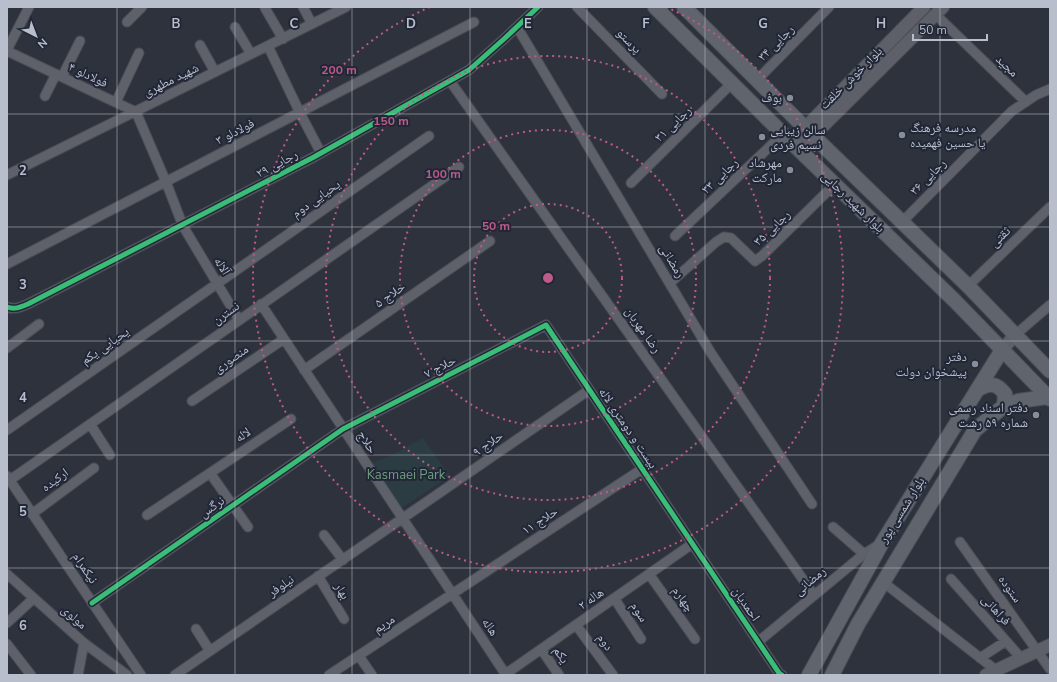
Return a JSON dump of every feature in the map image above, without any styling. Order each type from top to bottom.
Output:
[{"type":"main road","name":"بلوار شهید رجایی","points":[[655,7],[791,142],[955,301],[1049,398]]},
{"type":"main road","name":"بلوار شهید رجایی","points":[[684,7],[809,132],[968,286],[1050,370]]},
{"type":"main road","name":"بلوار شمسی پور","points":[[809,675],[882,543],[1002,350]]},
{"type":"main road","points":[[977,390],[985,385],[994,384],[1002,389],[1005,394],[1004,406]]},
{"type":"main road","name":"بلوار شمسی پور","points":[[832,675],[858,624],[975,430],[1004,406],[1018,401],[1049,398]]},
{"type":"street","points":[[7,51],[29,7]]},
{"type":"street","points":[[127,22],[142,7]]},
{"type":"street","points":[[303,7],[312,24]]},
{"type":"street","name":"شهید مطهری","points":[[7,176],[346,7]]},
{"type":"street","name":"رجایی ۲۹","points":[[7,306],[11,308],[18,308],[28,304],[183,226],[321,153],[450,81],[469,70],[538,7]]},
{"type":"street","name":"پرستو","points":[[576,7],[662,94]]},
{"type":"street","name":"رجایی ۳۴","points":[[757,80],[829,7]]},
{"type":"street","name":"بلوار خوش خلقت","points":[[809,132],[924,7]]},
{"type":"street","points":[[265,8],[283,38]]},
{"type":"street","name":"بلوار خوش خلقت","points":[[809,132],[940,11]]},
{"type":"street","name":"مجید","points":[[940,11],[1026,102]]},
{"type":"street","name":"فولادلو ۳","points":[[7,264],[474,22]]},
{"type":"street","points":[[235,27],[251,54]]},
{"type":"street","name":"رمضانی","points":[[517,27],[711,353],[812,504]]},
{"type":"street","points":[[46,96],[80,41]]},
{"type":"street","points":[[200,46],[215,72]]},
{"type":"street","points":[[268,46],[321,153]]},
{"type":"street","name":"فولادلو ۴","points":[[7,51],[136,112]]},
{"type":"street","points":[[116,102],[139,53]]},
{"type":"street","name":"رضا مهربان","points":[[450,81],[814,595]]},
{"type":"street","name":"رجایی ۳۱","points":[[631,183],[732,83]]},
{"type":"street","name":"رجایی ۳۶","points":[[902,222],[1012,111],[1036,94],[1050,89]]},
{"type":"street","name":"آلاله","points":[[136,112],[183,226],[239,320]]},
{"type":"street","points":[[791,142],[809,132]]},
{"type":"street","name":"یحیایی دوم","points":[[217,284],[429,136]]},
{"type":"street","name":"رجایی ۳۳","points":[[675,236],[791,142]]},
{"type":"street","name":"نسترن","points":[[8,478],[90,424],[459,167]]},
{"type":"street","name":"رجایی ۳۵","points":[[670,283],[716,242],[724,237],[731,238],[754,261],[762,256],[835,184]]},
{"type":"street","name":"ثقتی","points":[[968,286],[1050,207]]},
{"type":"street","name":"حلاج ۵","points":[[304,370],[490,241]]},
{"type":"street","name":"یحیایی یکم","points":[[7,430],[217,284]]},
{"type":"street","name":"حلاج","points":[[261,304],[452,594]]},
{"type":"street","points":[[1002,350],[1015,335],[1050,305]]},
{"type":"street","points":[[7,348],[39,324]]},
{"type":"street","name":"بیست و دومتری لاله","points":[[546,325],[692,544]]},
{"type":"street","name":"حلاج ۷","points":[[344,429],[546,325]]},
{"type":"street","name":"منصوری","points":[[192,401],[284,339]]},
{"type":"street","name":"حلاج ۹","points":[[402,518],[589,390]]},
{"type":"street","name":"لاله","points":[[147,515],[291,419]]},
{"type":"street","points":[[90,424],[110,455]]},
{"type":"street","name":"نرگس","points":[[92,603],[344,429]]},
{"type":"street","name":"ارکیده","points":[[32,514],[94,468]]},
{"type":"street","name":"حلاج ۱۱","points":[[452,594],[642,469]]},
{"type":"street","points":[[210,473],[234,505],[248,527]]},
{"type":"street","name":"نیکمرام","points":[[8,478],[141,675]]},
{"type":"street","name":"نیلوفر","points":[[175,675],[402,518]]},
{"type":"street","points":[[833,527],[864,554]]},
{"type":"street","points":[[324,535],[343,560]]},
{"type":"street","name":"ستوده","points":[[960,542],[1050,669]]},
{"type":"street","name":"رمضانی","points":[[758,642],[864,554],[882,543]]},
{"type":"street","name":"هاله ۲","points":[[505,675],[692,544]]},
{"type":"street","name":"احمدیان","points":[[692,544],[778,674]]},
{"type":"street","name":"مولوی","points":[[7,574],[84,643],[127,675]]},
{"type":"street","name":"چهارم","points":[[649,574],[695,639]]},
{"type":"street","name":"بهار","points":[[318,576],[344,619]]},
{"type":"street","name":"فراهانی","points":[[951,579],[1021,658]]},
{"type":"street","points":[[883,582],[980,658],[992,673],[1050,645]]},
{"type":"street","name":"مریم","points":[[329,675],[452,594]]},
{"type":"street","name":"هاله","points":[[452,594],[505,675]]},
{"type":"street","points":[[7,623],[34,598]]},
{"type":"street","name":"سوم","points":[[614,598],[641,639]]},
{"type":"street","name":"دوم","points":[[576,625],[613,675]]},
{"type":"street","points":[[196,629],[210,651]]},
{"type":"street","points":[[980,658],[1006,641]]},
{"type":"street","points":[[78,675],[84,643]]},
{"type":"street","points":[[7,644],[31,675]]},
{"type":"street","name":"یکم","points":[[541,649],[559,675]]},
{"type":"street","points":[[359,656],[372,675]]},
{"type":"green space","name":"Kasmaei Park","points":[[423,438],[450,476],[397,511],[367,465],[390,456]]},
{"type":"cycle path","points":[[7,307],[15,308],[28,304],[314,157],[469,70],[538,7]]},
{"type":"cycle path","points":[[92,603],[343,429],[546,325],[779,673],[782,675]]},
{"type":"place","name":"بوف","points":[[790,98]]},
{"type":"place","name":"مدرسه فرهنگ یا حسین فهمیده","points":[[902,135]]},
{"type":"place","name":"سالن زیبایی نسیم فردی","points":[[762,137]]},
{"type":"place","name":"مهرشاد مارکت","points":[[790,170]]},
{"type":"place","name":"دفتر پیشخوان دولت","points":[[975,364]]},
{"type":"place","name":"دفتر اسناد رسمی شماره ۵۹ رشت","points":[[1036,415]]}]
